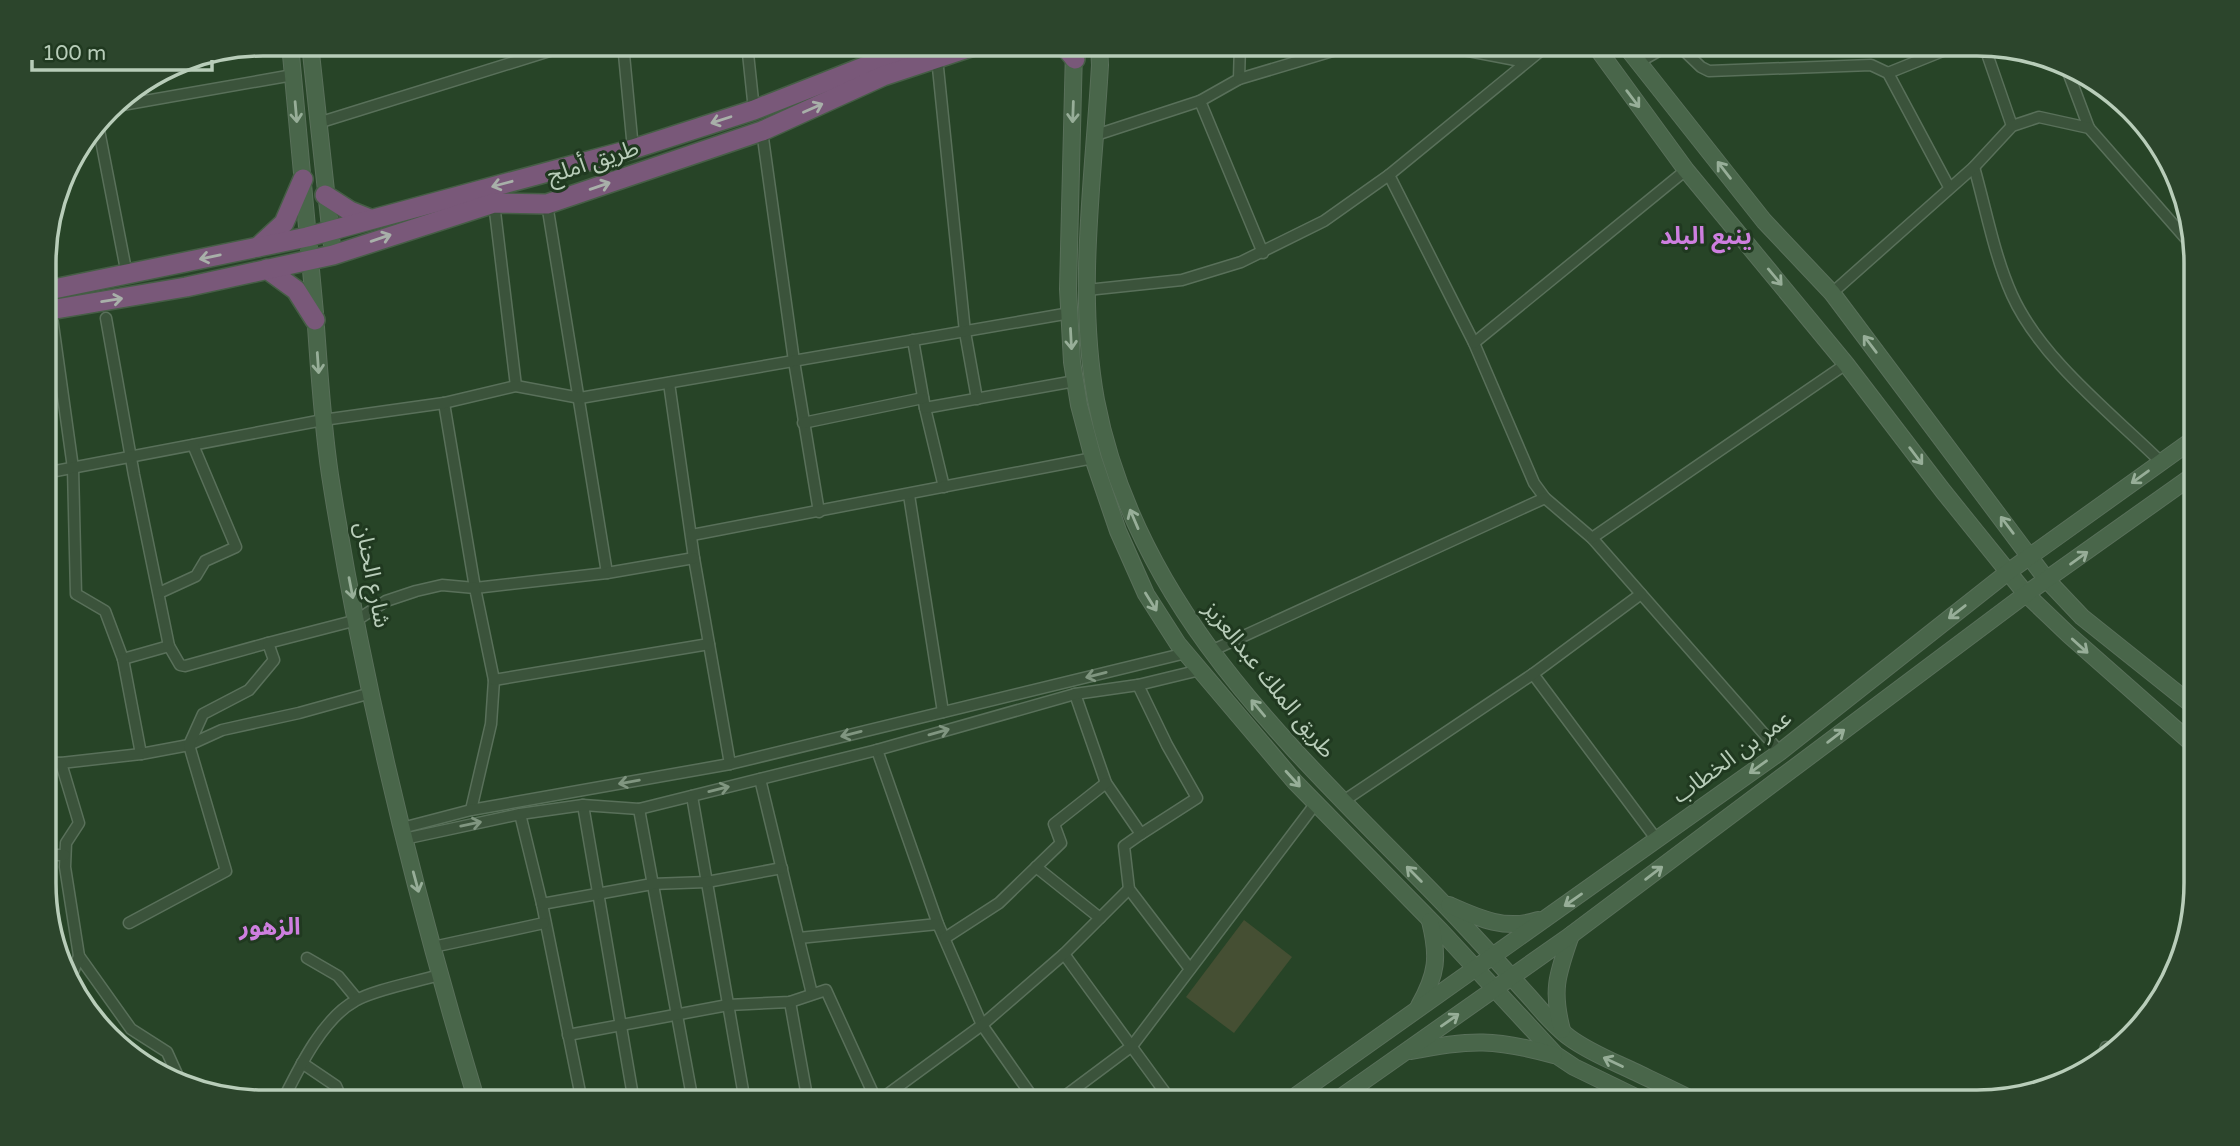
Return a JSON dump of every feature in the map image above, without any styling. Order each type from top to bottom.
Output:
[{"type":"highway","name":"طريق أملج","points":[[56,289],[329,232],[633,149],[754,110],[891,56]]},
{"type":"highway","name":"طريق أملج","points":[[56,309],[186,287],[310,261],[494,203],[547,204],[762,131],[883,76],[943,56]]},
{"type":"highway","points":[[258,247],[284,223],[303,179]]},
{"type":"highway","points":[[325,195],[350,211],[370,219]]},
{"type":"highway","points":[[267,269],[296,290],[315,320]]},
{"type":"street","name":"شارع الحنان","points":[[291,56],[323,420],[336,509],[370,693],[403,833],[439,975],[473,1090]]},
{"type":"street","points":[[311,56],[333,255]]},
{"type":"street","points":[[318,123],[534,56]]},
{"type":"street","points":[[624,56],[633,149]]},
{"type":"street","points":[[748,56],[754,110]]},
{"type":"street","name":"طريق الملك عبدالعزيز","points":[[1071,56],[1070,313],[1075,382],[1093,458],[1118,531],[1146,594],[1186,653],[1295,782],[1430,919],[1556,1055],[1621,1090]]},
{"type":"street","name":"طريق الملك عبدالعزيز","points":[[1100,56],[1087,290],[1090,354],[1097,401],[1126,501],[1170,592],[1211,651],[1303,760],[1442,902],[1563,1032],[1594,1053],[1672,1090]]},
{"type":"street","points":[[1100,65],[1105,56]]},
{"type":"street","points":[[1239,79],[1240,56]]},
{"type":"street","points":[[1096,135],[1200,101],[1239,79],[1316,56]]},
{"type":"street","points":[[1495,56],[1526,62]]},
{"type":"street","points":[[1087,290],[1182,281],[1264,253],[1324,221],[1389,175],[1534,56]]},
{"type":"street","points":[[1603,56],[1686,170],[1846,364],[2026,594],[2068,635],[2184,736]]},
{"type":"street","points":[[1634,56],[1763,221],[1832,293],[2047,580],[2082,617],[2184,698]]},
{"type":"street","points":[[1639,62],[1650,56]]},
{"type":"street","points":[[1690,56],[1709,71],[1871,65],[1888,73],[1949,187]]},
{"type":"street","points":[[1888,73],[1930,56]]},
{"type":"street","points":[[1988,56],[2012,126]]},
{"type":"street","points":[[937,58],[965,331],[977,399]]},
{"type":"street","points":[[131,104],[293,75]]},
{"type":"street","points":[[2070,78],[2089,128],[2182,234]]},
{"type":"street","points":[[1200,101],[1264,253]]},
{"type":"street","points":[[1832,293],[1974,167],[2012,126],[2039,117],[2089,128]]},
{"type":"street","points":[[762,131],[803,423],[819,512]]},
{"type":"street","points":[[100,136],[127,275]]},
{"type":"street","points":[[1974,167],[2012,295],[2027,322],[2052,354],[2161,462]]},
{"type":"street","points":[[1474,344],[1686,170]]},
{"type":"street","points":[[1389,175],[1474,344],[1534,483],[1545,498],[1592,538],[1780,752]]},
{"type":"street","points":[[494,203],[516,386]]},
{"type":"street","points":[[547,204],[607,573]]},
{"type":"street","points":[[56,471],[323,420],[444,403],[516,386],[580,398],[1070,313]]},
{"type":"street","points":[[106,318],[169,646],[180,665],[185,666],[357,620],[386,601],[442,585],[475,588],[607,573],[694,558]]},
{"type":"street","points":[[913,341],[924,403],[944,487]]},
{"type":"street","points":[[56,361],[73,468],[76,594],[105,611],[123,659],[141,754]]},
{"type":"street","points":[[1592,538],[1846,364]]},
{"type":"street","points":[[803,423],[924,403],[977,399],[1075,382]]},
{"type":"street","points":[[669,383],[694,558],[730,764]]},
{"type":"street","points":[[444,403],[475,588],[494,680],[491,724],[471,810]]},
{"type":"street","points":[[159,593],[196,576],[205,561],[236,547],[193,444]]},
{"type":"street","name":"عمر بن الخطاب","points":[[1304,1090],[1780,752],[2008,572],[2184,446]]},
{"type":"street","points":[[692,536],[1093,458]]},
{"type":"street","name":"عمر بن الخطاب","points":[[1351,1090],[1572,935],[2026,594],[2184,482]]},
{"type":"street","points":[[909,495],[943,712]]},
{"type":"street","points":[[1211,651],[1545,498]]},
{"type":"street","points":[[1342,802],[1533,674],[1640,594]]},
{"type":"street","points":[[129,923],[226,872],[189,745],[203,714],[249,690],[274,660],[268,643]]},
{"type":"street","points":[[494,680],[709,644]]},
{"type":"street","points":[[123,659],[169,646]]},
{"type":"street","points":[[403,833],[471,810],[730,764],[1186,653]]},
{"type":"street","points":[[403,833],[583,805],[639,809],[877,750],[1074,694],[1138,685],[1200,670]]},
{"type":"street","points":[[1533,674],[1657,840]]},
{"type":"street","points":[[1138,685],[1197,798],[1124,846],[1129,889],[1190,969]]},
{"type":"street","points":[[56,762],[141,754],[189,745],[222,730],[299,713],[370,693]]},
{"type":"street","points":[[1074,694],[1106,783],[1142,834]]},
{"type":"street","points":[[877,750],[944,938],[982,1026],[1027,1090]]},
{"type":"street","points":[[61,763],[79,823],[66,843],[65,855],[79,956],[131,1029],[167,1052],[175,1071]]},
{"type":"street","points":[[760,779],[812,994]]},
{"type":"street","points":[[944,938],[999,903],[1061,843],[1055,824],[1106,783]]},
{"type":"street","points":[[692,796],[743,1090]]},
{"type":"street","points":[[1073,1090],[1132,1046],[1316,803]]},
{"type":"street","points":[[583,805],[632,1090]]},
{"type":"street","points":[[639,809],[691,1090]]},
{"type":"street","points":[[520,814],[542,904],[579,1090]]},
{"type":"street","points":[[56,855],[65,855]]},
{"type":"street","points":[[1036,867],[1100,918]]},
{"type":"street","points":[[542,904],[652,884],[707,882],[782,868]]},
{"type":"street","points":[[894,1090],[982,1026],[1064,954],[1129,889]]},
{"type":"street","points":[[1442,902],[1497,923],[1527,924],[1550,915]]},
{"type":"street","points":[[1416,1011],[1434,975],[1436,944],[1430,919]]},
{"type":"street","points":[[433,947],[544,923]]},
{"type":"street","points":[[799,938],[939,924]]},
{"type":"street","points":[[1563,1032],[1556,1009],[1555,990],[1572,935]]},
{"type":"street","points":[[1064,954],[1163,1090]]},
{"type":"street","points":[[74,968],[79,956]]},
{"type":"street","points":[[307,958],[338,976],[357,999]]},
{"type":"street","points":[[288,1090],[302,1063],[339,1012],[357,999],[439,975]]},
{"type":"street","points":[[568,1035],[728,1005],[790,1002],[825,990],[871,1090]]},
{"type":"street","points":[[790,1002],[806,1090]]},
{"type":"street","points":[[1405,1052],[1445,1044],[1483,1041],[1556,1055]]},
{"type":"street","points":[[302,1063],[336,1086],[338,1090]]},
{"type":"green space","points":[[1244,920],[1292,957],[1234,1033],[1186,997]]},
{"type":"district","name":"ينبع البلد","points":[[1706,236]]},
{"type":"district","name":"الزهور","points":[[270,927]]}]
